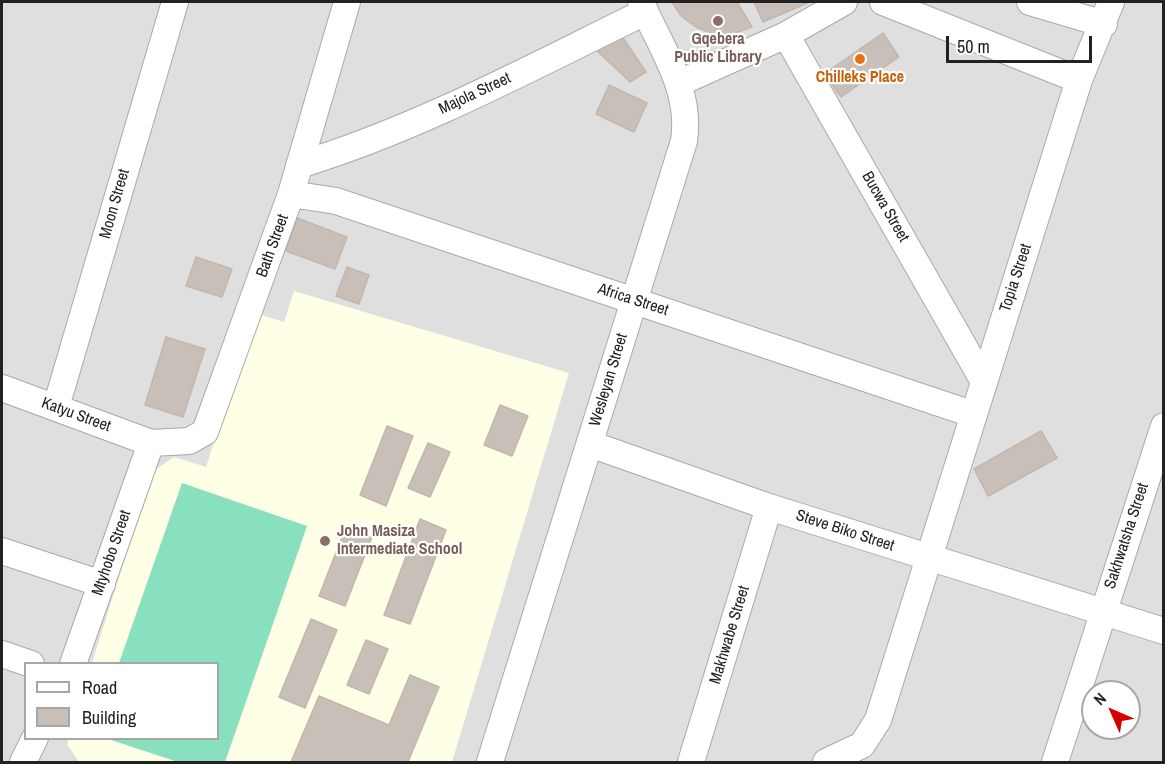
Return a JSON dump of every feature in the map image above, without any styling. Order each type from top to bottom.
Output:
[{"type":"street","name":"Moon Street","points":[[56,407],[175,2]]},
{"type":"street","name":"Bath Street","points":[[151,442],[189,441],[205,432],[291,194],[347,2]]},
{"type":"street","points":[[679,83],[786,35],[844,2]]},
{"type":"street","points":[[887,2],[1079,80]]},
{"type":"street","points":[[1030,2],[1107,13]]},
{"type":"street","name":"Majola Street","points":[[299,165],[360,146],[476,94],[643,7]]},
{"type":"street","name":"Wesleyan Street","points":[[490,762],[590,444],[632,300],[684,141],[687,120],[679,83],[643,7]]},
{"type":"street","name":"Topia Street","points":[[930,558],[972,414],[1079,80],[1107,13]]},
{"type":"street","name":"Bucwa Street","points":[[786,35],[983,380]]},
{"type":"street","name":"Africa Street","points":[[291,194],[336,201],[972,414]]},
{"type":"street","name":"Katyu Street","points":[[2,388],[151,442]]},
{"type":"street","name":"Sakhwatsha Street","points":[[1055,762],[1164,426]]},
{"type":"street","name":"Mtyhobo Street","points":[[73,662],[151,442]]},
{"type":"street","name":"Steve Biko Street","points":[[590,444],[769,507],[1164,631]]},
{"type":"street","name":"Makhwabe Street","points":[[692,762],[769,507]]},
{"type":"street","points":[[2,551],[102,584]]},
{"type":"street","points":[[826,762],[862,745],[878,720],[930,558]]},
{"type":"street","points":[[2,654],[28,662]]},
{"type":"street","points":[[23,762],[34,740]]},
{"type":"shaded area","points":[[2,2],[1163,2],[1163,762],[2,762]]},
{"type":"shaded area","name":"John Masiza Intermediate School","points":[[294,291],[569,373],[452,762],[79,762],[67,744],[68,740],[219,740],[219,662],[92,662],[152,472],[174,457],[206,467],[255,313],[284,322]]},
{"type":"green space","points":[[182,483],[307,526],[225,762],[178,762],[111,740],[219,740],[219,662],[119,662]]},
{"type":"building","name":"Gqebera Public Library","points":[[672,2],[737,2],[752,27],[732,34],[713,34],[696,27],[681,16]]},
{"type":"building","points":[[754,2],[810,2],[763,22]]},
{"type":"building","points":[[615,26],[646,72],[630,82],[590,44]]},
{"type":"building","points":[[883,33],[899,57],[841,97],[824,74]]},
{"type":"building","points":[[609,85],[647,103],[634,132],[596,114]]},
{"type":"building","points":[[297,218],[347,237],[335,269],[286,251]]},
{"type":"building","points":[[196,257],[232,269],[222,297],[186,286]]},
{"type":"building","points":[[347,267],[369,275],[359,304],[336,296]]},
{"type":"building","points":[[166,337],[205,349],[183,417],[145,405]]},
{"type":"building","points":[[500,405],[528,416],[512,456],[484,445]]},
{"type":"building","points":[[387,426],[413,436],[386,506],[360,495]]},
{"type":"building","points":[[1041,431],[1057,458],[988,496],[974,469]]},
{"type":"building","points":[[428,443],[450,452],[430,497],[408,488]]},
{"type":"building","points":[[420,519],[446,530],[410,624],[384,615]]},
{"type":"building","points":[[346,527],[372,537],[345,606],[319,596]]},
{"type":"building","points":[[311,619],[337,630],[305,708],[279,697]]},
{"type":"building","points":[[366,640],[388,649],[369,694],[347,685]]},
{"type":"building","points":[[410,675],[439,687],[408,762],[291,762],[319,696],[389,725]]},
{"type":"place","name":"Gqebera Public Library","points":[[718,21]]},
{"type":"place","name":"Chilleks Place","points":[[860,59]]},
{"type":"place","name":"John Masiza Intermediate School","points":[[325,541]]}]
